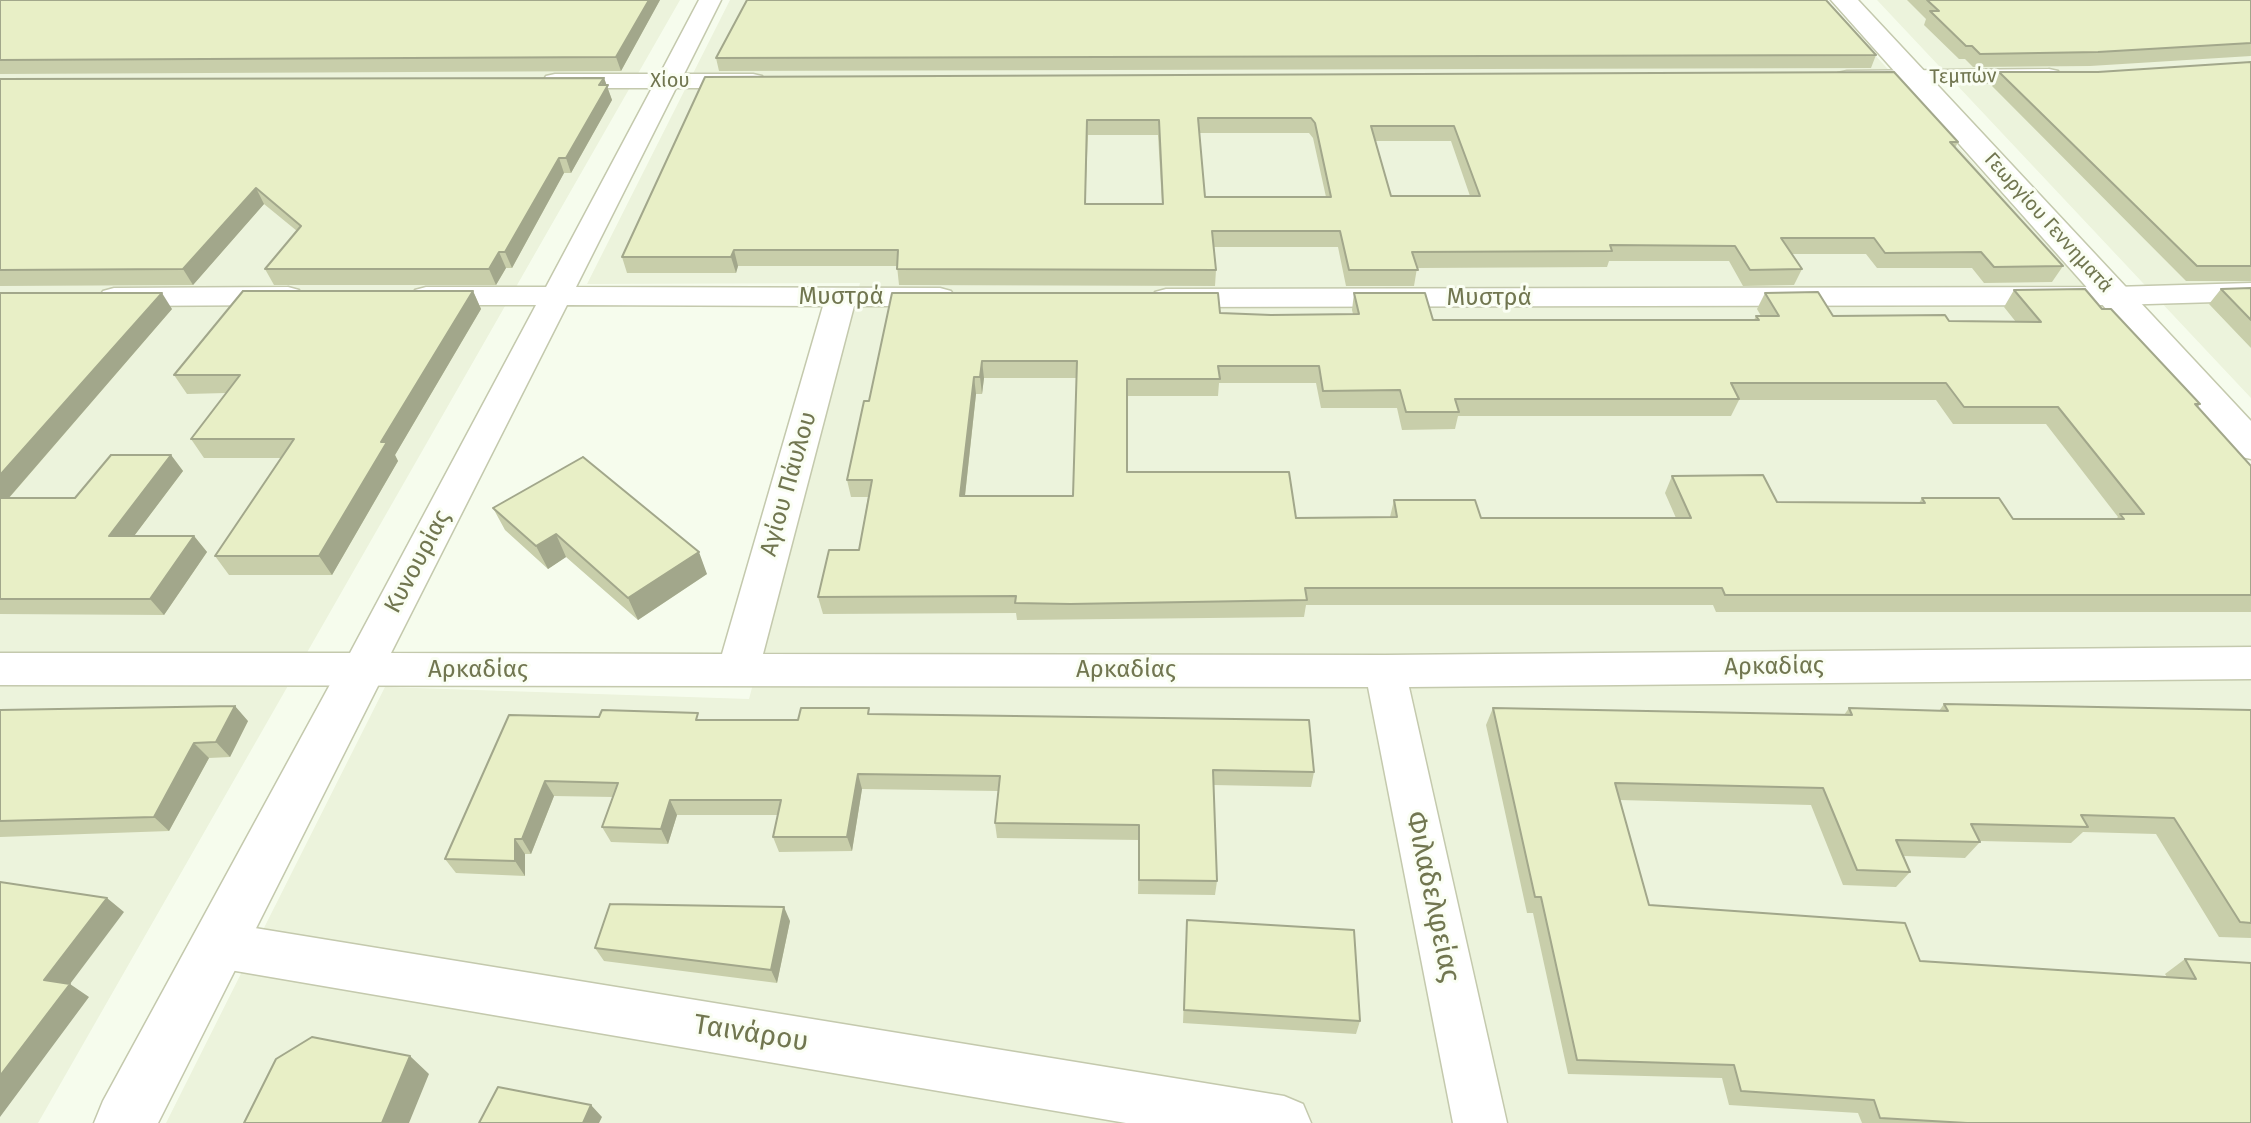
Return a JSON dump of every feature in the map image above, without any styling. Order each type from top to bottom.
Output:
[{"type":"street","name":"Κυνουρίας","points":[[125,1123],[710,0]]},
{"type":"street","name":"Γεωργίου Γεννηματά","points":[[1844,0],[2251,446]]},
{"type":"street","name":"Τεμπών","points":[[1915,78],[2074,76]]},
{"type":"street","points":[[1819,78],[1915,78]]},
{"type":"street","name":"Χίου","points":[[525,81],[780,81]]},
{"type":"street","name":"Μυστρά","points":[[1145,298],[2114,296],[2251,292]]},
{"type":"street","points":[[79,297],[318,296]]},
{"type":"street","name":"Μυστρά","points":[[397,296],[969,297]]},
{"type":"street","name":"Αγίου Πάυλου","points":[[738,670],[841,297]]},
{"type":"street","name":"Αρκαδίας","points":[[0,669],[1385,671],[2251,663]]},
{"type":"street","name":"Φιλαδελφείας","points":[[1385,671],[1480,1123]]},
{"type":"street","name":"Ταινάρου","points":[[218,945],[1284,1123]]},
{"type":"shaded area","points":[[0,0],[680,0],[38,1123],[0,1123]]},
{"type":"shaded area","points":[[730,0],[1825,0],[2251,469],[2251,1123],[166,1123],[385,687],[749,699],[860,283],[587,284]]},
{"type":"shaded area","points":[[1877,0],[2251,0],[2251,398]]},
{"type":"building","points":[[0,0],[649,0],[616,57],[0,60]]},
{"type":"building","points":[[747,0],[1826,0],[1876,55],[716,58]]},
{"type":"building","points":[[1927,0],[2251,0],[2251,43],[2098,52],[1980,54],[1972,46],[1966,46],[1930,11],[1939,11]]},
{"type":"building","points":[[2251,62],[2251,266],[2197,266],[1999,72],[2098,72]]},
{"type":"building","points":[[1894,72],[1958,142],[1950,142],[2063,266],[1994,267],[1981,252],[1885,253],[1874,238],[1781,238],[1802,269],[1750,270],[1735,246],[1610,245],[1612,251],[1412,252],[1418,270],[1349,270],[1340,231],[1212,231],[1216,270],[897,269],[898,250],[734,250],[731,257],[622,257],[705,77]],"holes":[[[1198,118],[1311,118],[1315,123],[1331,197],[1205,197]],[[1087,120],[1159,120],[1163,204],[1085,204]],[[1371,126],[1454,126],[1480,196],[1391,196]]]},
{"type":"building","points":[[604,78],[599,85],[608,85],[566,158],[559,158],[505,252],[499,252],[489,269],[265,269],[301,226],[256,188],[183,269],[0,270],[0,79]]},
{"type":"building","points":[[2251,288],[2251,320],[2221,289]]},
{"type":"building","points":[[2085,289],[2102,309],[2111,309],[2200,404],[2195,404],[2251,466],[2251,595],[1725,595],[1722,588],[1305,588],[1307,600],[1070,604],[1015,603],[1016,596],[818,597],[829,550],[859,550],[872,480],[847,480],[864,401],[869,401],[892,293],[1218,293],[1220,313],[1271,315],[1359,314],[1354,293],[1425,293],[1433,320],[1759,320],[1756,316],[1779,316],[1765,293],[1818,292],[1833,316],[1945,315],[1949,321],[2041,322],[2014,290]],"holes":[[[982,361],[1077,361],[1073,496],[960,496],[974,377],[980,377]],[[1218,366],[1319,366],[1323,391],[1400,390],[1406,412],[1459,412],[1455,399],[1739,399],[1731,383],[1946,383],[1964,407],[2058,407],[2144,514],[2120,514],[2124,519],[2013,519],[1999,498],[1922,498],[1925,503],[1777,502],[1763,475],[1672,476],[1691,518],[1481,518],[1475,500],[1394,500],[1397,517],[1296,518],[1289,472],[1127,472],[1127,379],[1220,379]]]},
{"type":"building","points":[[243,291],[473,291],[381,442],[387,442],[319,556],[215,556],[294,439],[191,439],[240,375],[174,375]]},
{"type":"building","points":[[0,293],[162,293],[0,475]]},
{"type":"building","points":[[111,455],[171,455],[109,536],[194,536],[150,599],[0,599],[0,498],[75,498]]},
{"type":"building","points":[[583,457],[699,552],[628,598],[556,534],[536,546],[493,508]]},
{"type":"building","points":[[1944,704],[2251,710],[2251,923],[2240,922],[2174,818],[2081,815],[2088,827],[1971,824],[1980,842],[1896,840],[1910,872],[1857,870],[1823,788],[1615,783],[1649,905],[1905,923],[1920,961],[2196,979],[2185,959],[2251,963],[2251,1123],[1967,1123],[1880,1118],[1874,1100],[1741,1091],[1734,1065],[1577,1060],[1541,897],[1535,897],[1493,708],[1852,715],[1849,708],[1948,711]]},
{"type":"building","points":[[235,706],[216,742],[194,743],[154,817],[0,821],[0,710]]},
{"type":"building","points":[[801,708],[869,708],[868,714],[1309,720],[1314,772],[1213,770],[1217,881],[1139,880],[1139,825],[995,823],[1000,776],[858,774],[847,837],[773,837],[781,800],[670,800],[661,829],[602,827],[618,783],[545,781],[522,839],[515,839],[515,861],[445,859],[509,715],[599,717],[602,710],[698,713],[696,720],[798,720]]},
{"type":"building","points":[[0,882],[107,898],[44,980],[70,984],[0,1076]]},
{"type":"building","points":[[610,904],[784,907],[771,970],[595,948]]},
{"type":"building","points":[[1187,920],[1354,930],[1360,1021],[1184,1010]]},
{"type":"building","points":[[312,1037],[410,1056],[382,1123],[244,1123],[276,1059]]},
{"type":"building","points":[[498,1087],[591,1105],[583,1123],[479,1123]]}]
